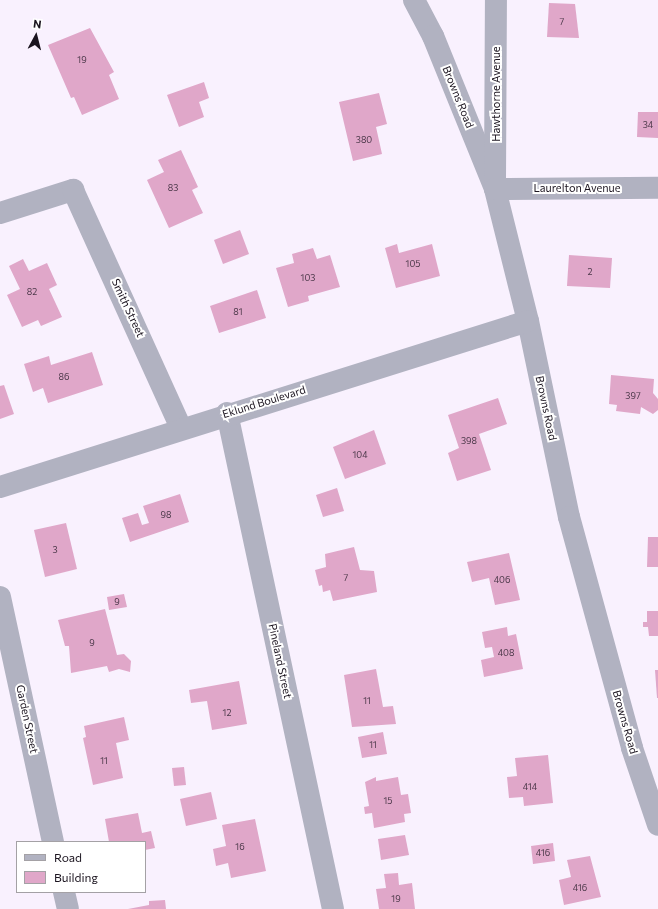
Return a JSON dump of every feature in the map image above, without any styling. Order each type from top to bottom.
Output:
[{"type":"street","name":"Browns Road","points":[[414,0],[433,36],[495,189],[528,321],[569,517],[632,748],[658,825]]},
{"type":"street","name":"Hawthorne Avenue","points":[[495,189],[496,0]]},
{"type":"street","name":"Laurelton Avenue","points":[[495,189],[658,188]]},
{"type":"street","name":"Smith Street","points":[[0,213],[72,190],[181,428]]},
{"type":"street","name":"Eklund Boulevard","points":[[0,487],[227,413],[528,321]]},
{"type":"street","name":"Pineland Street","points":[[227,413],[333,909]]},
{"type":"street","name":"Garden Street","points":[[0,597],[53,841]]},
{"type":"street","points":[[64,893],[68,909]]},
{"type":"building","points":[[549,3],[575,4],[579,38],[547,37]]},
{"type":"building","points":[[90,28],[114,72],[109,75],[119,99],[82,115],[74,97],[71,98],[48,45]]},
{"type":"building","points":[[204,82],[209,98],[199,102],[204,117],[179,127],[167,95]]},
{"type":"building","points":[[379,93],[387,124],[376,127],[382,154],[353,161],[339,102]]},
{"type":"building","points":[[638,112],[658,112],[658,138],[637,137]]},
{"type":"building","points":[[181,150],[198,187],[192,190],[203,213],[169,228],[147,180],[164,172],[158,160]]},
{"type":"building","points":[[240,230],[249,254],[223,264],[214,240]]},
{"type":"building","points":[[397,244],[399,253],[432,244],[440,276],[396,288],[385,248]]},
{"type":"building","points":[[313,248],[317,259],[330,255],[340,287],[308,296],[309,301],[288,307],[276,268],[294,263],[292,254]]},
{"type":"building","points":[[569,255],[612,258],[610,288],[567,286]]},
{"type":"building","points":[[23,259],[29,271],[47,263],[57,285],[49,289],[62,317],[41,326],[38,320],[22,327],[7,295],[20,289],[9,266]]},
{"type":"building","points":[[257,290],[266,318],[219,333],[210,306]]},
{"type":"building","points":[[92,352],[103,385],[48,403],[43,388],[33,392],[24,364],[49,356],[51,365]]},
{"type":"building","points":[[611,375],[654,379],[653,393],[658,399],[658,410],[653,414],[641,407],[640,414],[616,411],[617,405],[609,404]]},
{"type":"building","points":[[4,385],[14,414],[0,419],[0,386]]},
{"type":"building","points":[[498,398],[507,424],[479,434],[491,470],[457,481],[448,453],[459,448],[448,415]]},
{"type":"building","points":[[374,430],[386,464],[345,479],[333,447]]},
{"type":"building","points":[[337,488],[344,511],[323,517],[316,495]]},
{"type":"building","points":[[180,494],[189,522],[130,542],[122,518],[138,513],[142,525],[149,523],[143,506]]},
{"type":"building","points":[[66,523],[77,569],[45,577],[34,530]]},
{"type":"building","points":[[648,537],[658,537],[658,567],[647,567]]},
{"type":"building","points":[[354,547],[360,570],[374,571],[377,592],[333,601],[330,590],[323,592],[322,585],[319,586],[315,570],[326,567],[325,554]]},
{"type":"building","points":[[509,553],[520,600],[495,605],[489,578],[472,582],[467,562]]},
{"type":"building","points":[[124,594],[127,607],[109,610],[107,597]]},
{"type":"building","points":[[105,609],[117,655],[124,654],[131,661],[130,672],[119,669],[109,672],[107,666],[71,673],[69,646],[65,646],[58,620]]},
{"type":"building","points":[[647,611],[658,611],[658,636],[649,636],[648,627],[643,627],[643,622],[647,622]]},
{"type":"building","points":[[507,627],[508,636],[516,634],[523,669],[484,677],[481,660],[494,657],[492,647],[485,648],[482,632]]},
{"type":"building","points":[[376,669],[383,707],[393,706],[396,724],[352,727],[344,675]]},
{"type":"building","points":[[655,670],[658,670],[658,698],[657,698]]},
{"type":"building","points":[[239,681],[247,724],[212,730],[207,701],[191,703],[189,690]]},
{"type":"building","points":[[124,717],[129,740],[116,743],[123,778],[93,785],[83,738],[86,737],[84,726]]},
{"type":"building","points":[[383,732],[387,754],[362,758],[358,737]]},
{"type":"building","points":[[548,755],[553,803],[524,806],[523,797],[509,798],[507,777],[517,776],[515,758]]},
{"type":"building","points":[[184,767],[186,785],[174,786],[172,768]]},
{"type":"building","points":[[376,777],[376,781],[398,777],[401,795],[408,794],[411,813],[404,814],[405,822],[374,828],[372,813],[365,814],[364,807],[369,806],[365,782]]},
{"type":"building","points":[[211,792],[217,819],[186,826],[180,799]]},
{"type":"building","points":[[138,813],[142,833],[151,831],[155,848],[146,850],[146,841],[109,841],[105,819]]},
{"type":"building","points":[[255,819],[266,871],[231,878],[228,863],[216,866],[213,849],[226,846],[222,825]]},
{"type":"building","points":[[405,835],[409,855],[381,860],[378,839]]},
{"type":"building","points":[[553,843],[555,861],[533,864],[531,846]]},
{"type":"building","points":[[590,856],[601,897],[564,905],[559,880],[571,877],[567,860]]},
{"type":"building","points":[[398,873],[399,885],[412,883],[415,909],[379,909],[376,889],[386,888],[384,874]]},
{"type":"building","points":[[165,900],[166,909],[128,909],[149,905],[149,901]]}]
